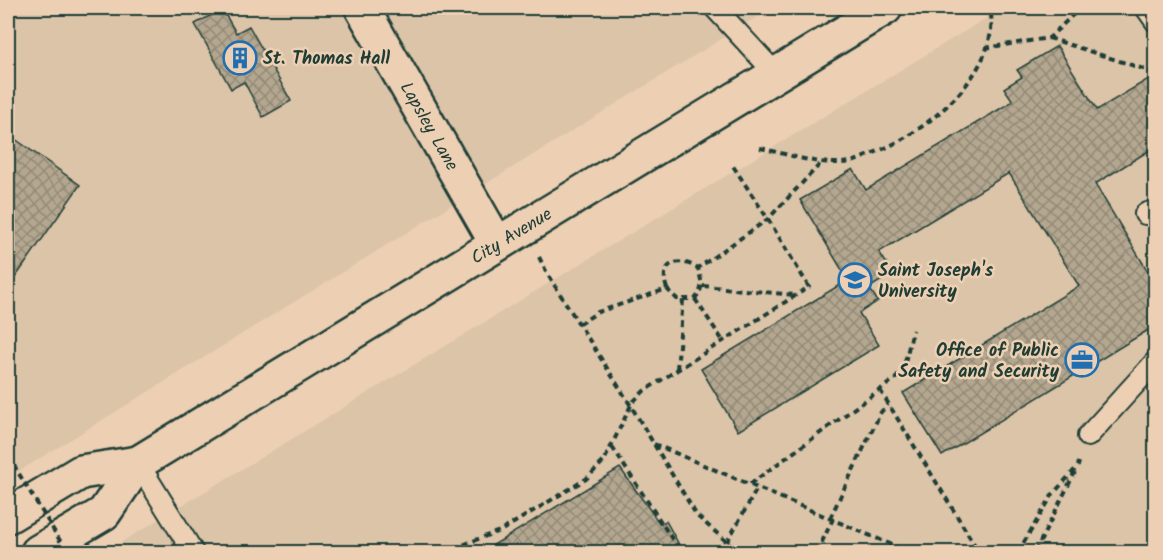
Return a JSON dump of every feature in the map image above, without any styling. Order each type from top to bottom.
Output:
[{"type":"main road","name":"Lapsley Lane","points":[[362,8],[497,244]]},
{"type":"main road","name":"City Avenue","points":[[8,516],[81,472],[138,464],[885,8]]},
{"type":"main road","name":"City Avenue","points":[[38,552],[104,513],[138,464]]},
{"type":"lane","points":[[716,8],[776,74]]},
{"type":"lane","points":[[1146,8],[1155,22]]},
{"type":"lane","points":[[1088,436],[1155,361]]},
{"type":"lane","points":[[138,464],[193,552]]},
{"type":"path","points":[[760,148],[821,163],[852,162],[886,149],[936,116],[968,85],[985,48],[992,21],[990,8]]},
{"type":"path","points":[[1049,38],[1080,8]]},
{"type":"path","points":[[985,48],[1049,38],[1155,73]]},
{"type":"path","points":[[444,552],[502,530],[586,478],[604,461],[631,406],[644,391],[808,287],[768,219],[731,163]]},
{"type":"path","points":[[698,268],[768,219],[821,163]]},
{"type":"path","points":[[526,227],[548,275],[697,516],[727,542],[745,552]]},
{"type":"path","points":[[675,262],[685,262],[698,268],[703,286],[694,298],[676,299],[667,289],[664,275],[669,265],[675,262]]},
{"type":"path","points":[[703,286],[796,295]]},
{"type":"path","points":[[579,324],[607,308],[667,289]]},
{"type":"path","points":[[694,298],[723,341]]},
{"type":"path","points":[[676,369],[683,300]]},
{"type":"path","points":[[749,484],[896,378],[903,370],[913,330]]},
{"type":"path","points":[[880,390],[979,552]]},
{"type":"path","points":[[817,552],[880,412],[888,404]]},
{"type":"path","points":[[1035,552],[1078,466],[1088,436]]},
{"type":"path","points":[[653,444],[909,552]]},
{"type":"path","points":[[612,447],[676,545],[684,552]]},
{"type":"path","points":[[8,456],[67,552]]},
{"type":"path","points":[[1018,552],[1053,494],[1078,466]]},
{"type":"path","points":[[727,542],[758,488]]},
{"type":"shaded area","points":[[8,8],[772,8],[8,478]]},
{"type":"shaded area","name":"Saint Joseph's University","points":[[1003,8],[1155,8],[1155,552],[105,552]]},
{"type":"building","name":"St. Thomas Hall","points":[[222,9],[236,33],[249,26],[291,101],[263,117],[244,82],[231,89],[195,24]]},
{"type":"building","points":[[1057,46],[1097,110],[1155,75],[1155,147],[1095,184],[1155,283],[1155,326],[942,456],[903,393],[1079,286],[1009,173],[879,252],[893,273],[869,288],[878,301],[859,313],[879,345],[738,431],[701,369],[848,280],[800,200],[853,169],[866,190],[1013,101],[1004,88],[1022,77],[1017,70]]},
{"type":"building","points":[[8,134],[80,185],[8,288]]},
{"type":"building","points":[[620,468],[660,524],[666,521],[683,552],[482,552]]},
{"type":"place","name":"St. Thomas Hall","points":[[240,58]]},
{"type":"place","name":"Saint Joseph's University","points":[[855,280]]},
{"type":"place","name":"Office of Public Safety and Security","points":[[1082,360]]}]
